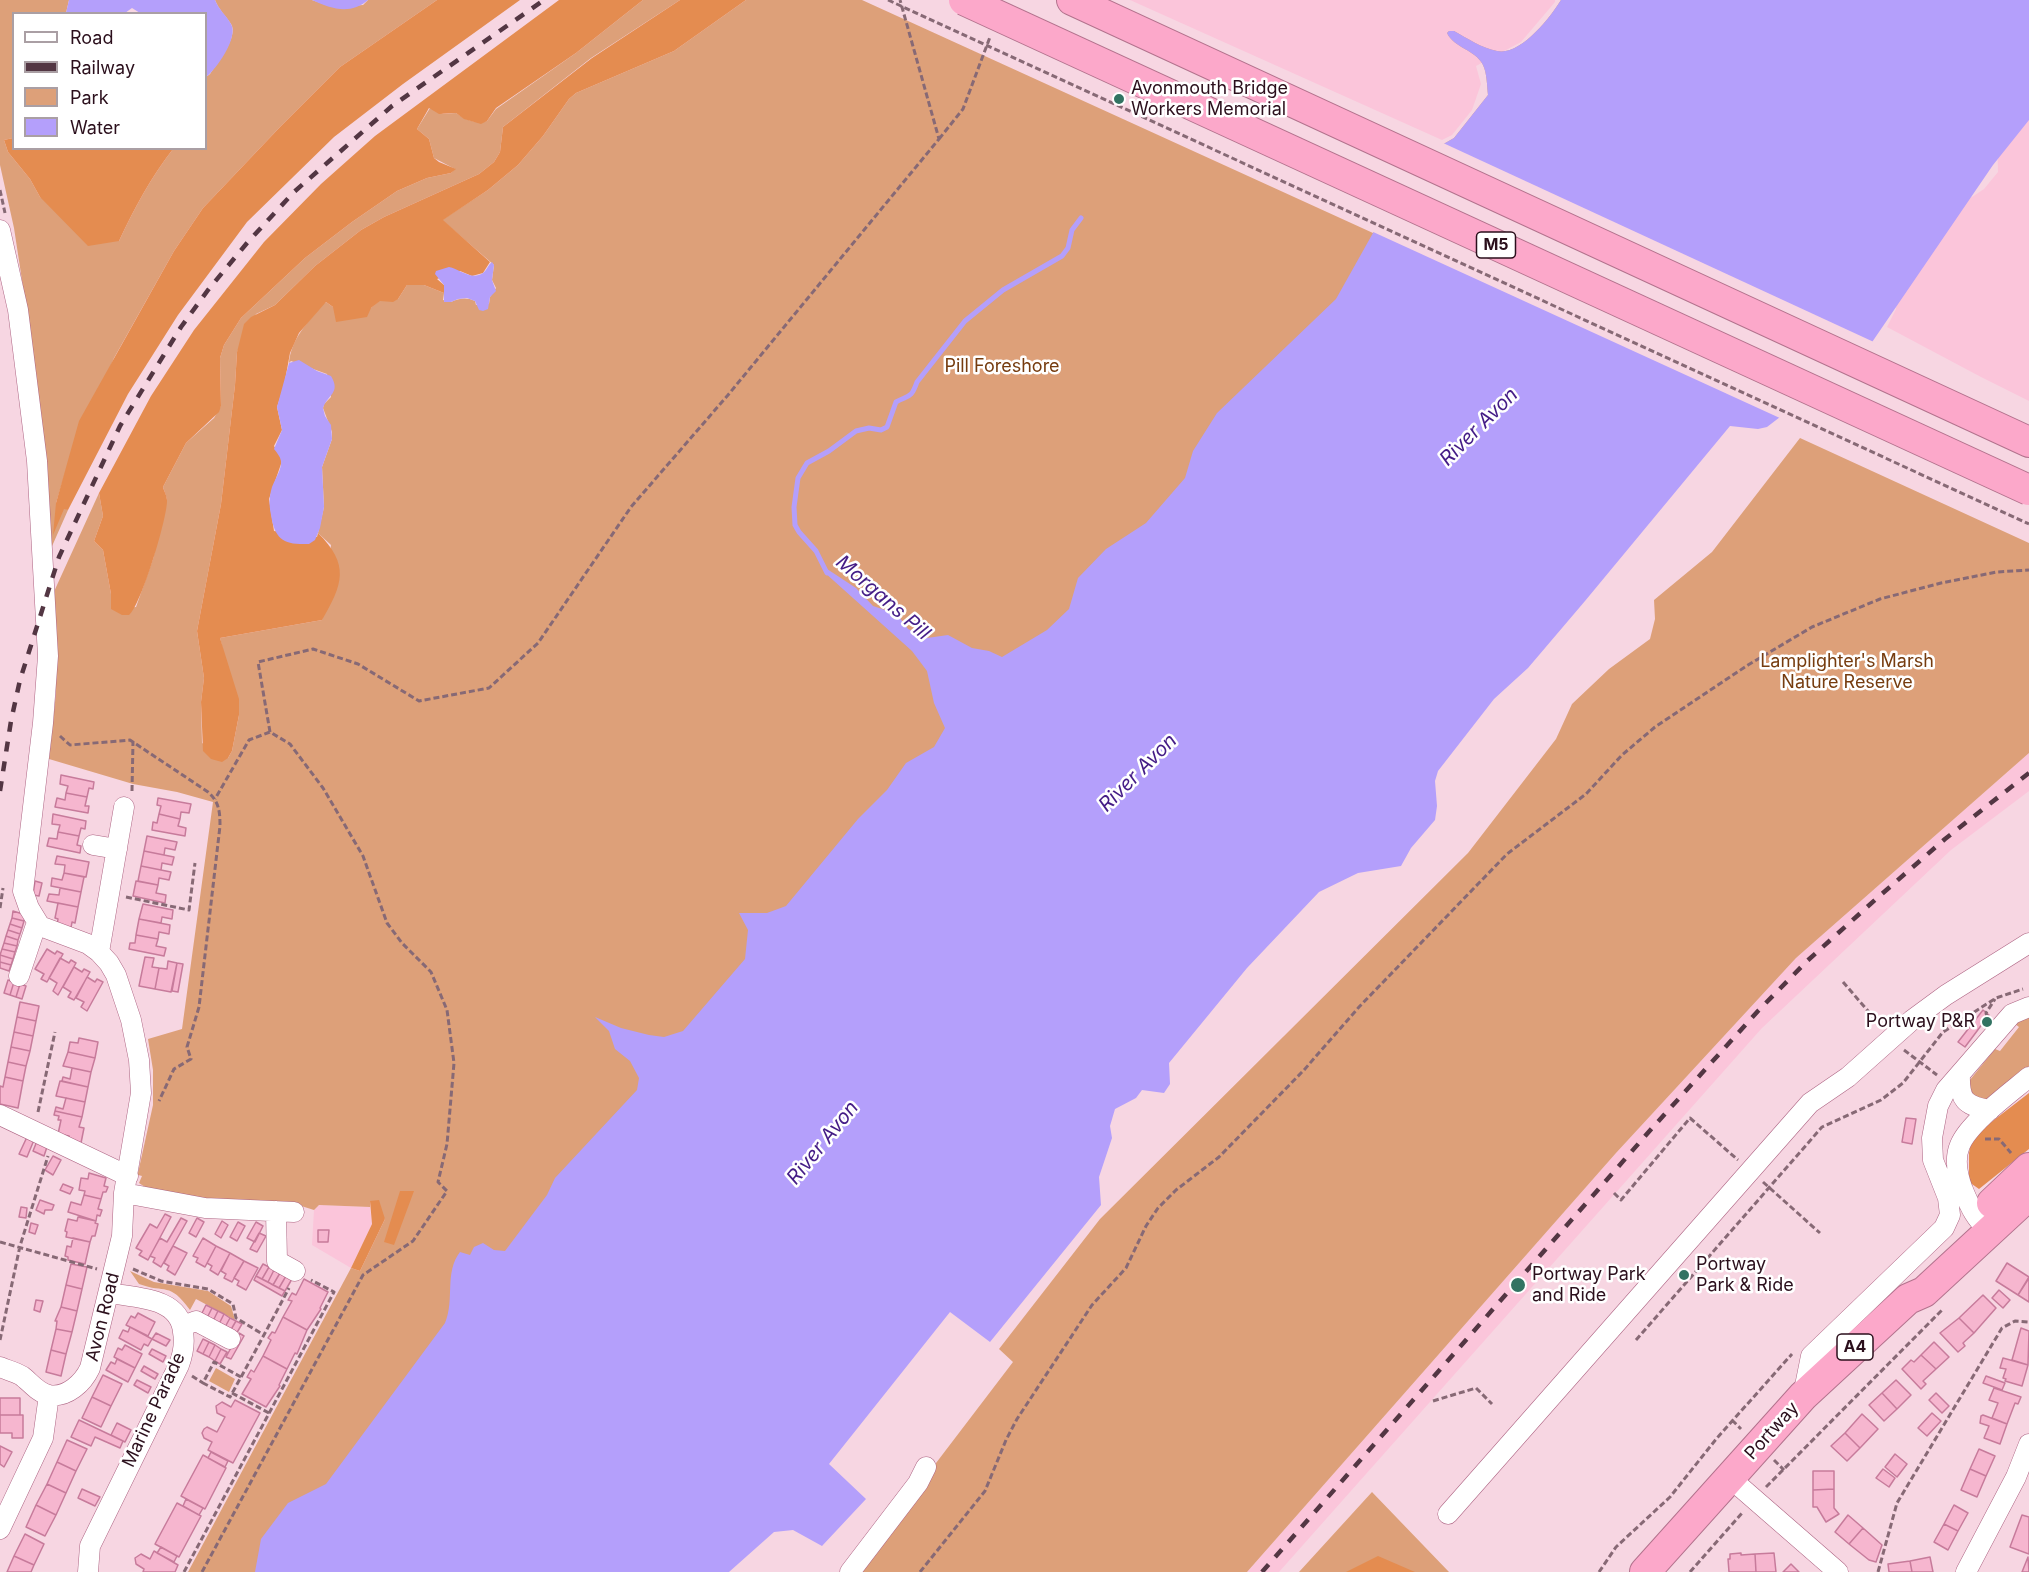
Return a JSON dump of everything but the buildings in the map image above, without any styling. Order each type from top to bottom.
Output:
[{"type":"highway","name":"M5","points":[[964,0],[2029,490]]},
{"type":"highway","name":"M5","points":[[1072,0],[2029,442]]},
{"type":"highway","name":"Portway","points":[[1646,1572],[1803,1396],[1908,1299],[1924,1292],[2029,1168]]},
{"type":"highway","name":"Portway","points":[[1982,1225],[2029,1195]]},
{"type":"street","points":[[0,230],[18,310],[37,460],[48,656],[44,723],[23,891],[29,908],[40,926],[35,928],[19,976]]},
{"type":"street","points":[[99,952],[124,807]]},
{"type":"street","points":[[93,845],[117,849]]},
{"type":"street","name":"Avon Road","points":[[40,926],[88,944],[109,963],[116,975],[131,1020],[138,1049],[141,1093],[126,1184],[122,1236],[88,1373],[74,1389],[49,1395]]},
{"type":"street","points":[[1448,1514],[1810,1103],[1848,1077],[1912,1020],[1946,995],[2029,943]]},
{"type":"street","points":[[1803,1396],[1811,1356],[1944,1228],[1950,1215],[1948,1198],[1933,1160],[1932,1138],[1938,1106],[1946,1090],[2012,1014],[2029,1007]]},
{"type":"street","points":[[1960,1074],[1960,1090],[1965,1101],[1976,1108],[1990,1110]]},
{"type":"street","points":[[1982,1225],[1960,1183],[1957,1162],[1960,1145],[1970,1130],[1990,1110],[2029,1077]]},
{"type":"street","points":[[0,1114],[52,1140],[126,1184],[192,1206],[285,1211],[277,1261],[298,1277]]},
{"type":"street","name":"Marine Parade","points":[[88,1572],[90,1546],[181,1359],[184,1341],[183,1326],[177,1314],[168,1306],[109,1293]]},
{"type":"street","points":[[183,1326],[196,1322],[230,1339]]},
{"type":"street","points":[[0,1366],[21,1376],[49,1395],[43,1438],[0,1529]]},
{"type":"street","points":[[1966,1572],[2016,1478],[2029,1444]]},
{"type":"street","points":[[850,1572],[918,1483],[926,1467]]},
{"type":"street","points":[[1730,1478],[1838,1572]]},
{"type":"path","points":[[888,0],[2029,524]]},
{"type":"path","points":[[900,0],[939,139]]},
{"type":"path","points":[[201,1572],[363,1275],[413,1241],[447,1191],[438,1182],[447,1144],[454,1063],[447,1010],[431,972],[402,943],[387,923],[363,856],[323,788],[290,744],[270,732],[258,662],[313,649],[358,664],[419,701],[489,688],[538,643],[631,507],[728,395],[963,109],[993,28]]},
{"type":"path","points":[[920,1572],[985,1491],[1017,1419],[1092,1305],[1126,1268],[1146,1226],[1158,1208],[1176,1190],[1227,1149],[1304,1070],[1359,1007],[1507,854],[1586,794],[1622,755],[1655,727],[1748,665],[1812,627],[1880,598],[1986,574],[2029,570]]},
{"type":"path","points":[[44,723],[52,727],[70,745],[133,741],[208,792],[219,806],[220,826],[200,1006],[187,1047],[191,1059],[174,1069],[159,1102]]},
{"type":"path","points":[[215,799],[249,740],[270,732]]},
{"type":"path","points":[[124,807],[130,803],[133,741]]},
{"type":"path","points":[[110,894],[189,910],[195,863]]},
{"type":"path","points":[[0,908],[2,888]]},
{"type":"path","points":[[1843,982],[1898,1046],[1940,1077]]},
{"type":"path","points":[[1636,1340],[1822,1127],[1881,1100],[1903,1083],[1943,1032],[1950,1027],[1996,998],[2018,989],[2029,988]]},
{"type":"path","points":[[34,1131],[55,1032]]},
{"type":"path","points":[[1614,1193],[1621,1200],[1690,1118],[1820,1233]]},
{"type":"path","points":[[0,1340],[20,1246],[52,1140]]},
{"type":"path","points":[[0,1242],[115,1267],[155,1279],[208,1289],[233,1304],[236,1318],[264,1335]]},
{"type":"path","points":[[184,1572],[334,1292],[298,1277],[230,1397],[203,1383],[214,1362],[241,1377]]},
{"type":"path","points":[[1690,1572],[1754,1500],[1947,1305]]},
{"type":"path","points":[[1878,1572],[1897,1503],[2002,1328],[2014,1321],[2029,1322]]},
{"type":"path","points":[[1433,1401],[1476,1388],[1492,1404]]},
{"type":"path","points":[[232,1394],[269,1413]]},
{"type":"shaded area","points":[[437,0],[520,0],[334,137],[247,222],[178,315],[128,394],[68,510],[64,509],[53,535],[56,503],[79,421],[174,251],[203,208],[340,67]]},
{"type":"shaded area","points":[[559,0],[643,0],[576,53],[496,108],[487,121],[481,124],[464,119],[456,113],[439,114],[429,108],[417,129],[429,139],[434,158],[456,169],[451,173],[427,178],[397,191],[352,222],[305,258],[241,318],[224,345],[220,358],[221,406],[219,412],[186,443],[163,487],[167,497],[166,509],[153,560],[140,595],[129,615],[122,615],[111,609],[111,594],[103,550],[94,541],[103,516],[99,493],[151,396],[194,330],[264,242],[321,184],[375,136]]},
{"type":"shaded area","points":[[680,0],[746,0],[674,51],[576,93],[518,165],[488,190],[443,220],[490,262],[483,273],[472,276],[460,271],[437,279],[444,285],[444,293],[424,285],[407,285],[398,299],[393,302],[380,301],[371,308],[367,317],[336,322],[333,307],[326,302],[299,333],[290,353],[284,386],[277,407],[282,430],[274,446],[281,458],[281,464],[269,499],[274,531],[317,537],[318,533],[328,544],[339,565],[338,585],[335,596],[322,620],[220,638],[239,699],[239,715],[232,751],[228,758],[222,762],[211,759],[203,751],[201,702],[204,678],[197,631],[221,504],[237,352],[244,324],[251,317],[275,305],[315,266],[361,230],[384,217],[479,174],[494,162],[500,152],[503,127],[592,58]]},
{"type":"shaded area","points":[[1130,0],[1555,0],[1555,2],[1521,42],[1476,66],[1481,84],[1472,110],[1452,135],[1442,140]]},
{"type":"shaded area","points":[[2029,93],[2029,401],[1887,327],[1896,309],[1897,280],[1959,200],[1972,197],[1984,189],[1998,172],[1997,135]]},
{"type":"shaded area","points":[[12,138],[12,150],[172,150],[143,194],[119,241],[88,246],[40,197],[30,179],[8,152],[4,140]]},
{"type":"shaded area","points":[[2029,753],[2029,791],[1951,850],[1762,1028],[1279,1572],[1247,1572],[1616,1153],[1796,958]]},
{"type":"shaded area","points":[[2029,1093],[2029,1149],[1979,1189],[1969,1182],[1969,1153],[1972,1137]]},
{"type":"shaded area","points":[[400,1191],[414,1191],[394,1245],[384,1242]]},
{"type":"shaded area","points":[[379,1200],[385,1219],[360,1271],[351,1268],[372,1224],[370,1201]]},
{"type":"shaded area","points":[[319,1205],[370,1207],[372,1224],[351,1268],[312,1245],[314,1210]]},
{"type":"shaded area","points":[[1378,1556],[1415,1572],[1346,1572]]},
{"type":"green space","points":[[0,0],[69,0],[66,12],[12,12],[12,138],[4,140],[8,152],[30,179],[40,197],[119,241],[143,194],[172,150],[207,150],[207,76],[230,42],[233,29],[215,0],[312,0],[332,7],[363,5],[368,0],[437,0],[340,67],[203,208],[174,251],[114,358],[67,467],[56,503],[68,510],[49,553],[25,300],[14,228],[0,165]]},
{"type":"green space","name":"Pill Foreshore","points":[[643,0],[680,0],[591,58],[503,127],[500,152],[494,162],[479,174],[384,217],[361,230],[315,266],[275,305],[256,314],[237,352],[221,504],[197,631],[204,678],[201,702],[202,743],[228,758],[232,751],[239,715],[220,638],[322,620],[331,545],[318,533],[324,507],[322,467],[332,439],[332,432],[323,408],[331,397],[327,374],[291,361],[289,363],[293,346],[301,331],[326,302],[333,307],[371,308],[380,300],[398,299],[407,285],[424,285],[444,293],[443,300],[451,302],[466,299],[475,301],[476,305],[489,304],[490,297],[496,288],[492,280],[494,265],[442,220],[488,190],[518,165],[576,93],[674,51],[746,0],[862,0],[1373,233],[1410,189],[1440,146],[1454,138],[1488,95],[1486,76],[1480,60],[1450,38],[1447,33],[1449,31],[1454,31],[1485,48],[1506,51],[1515,48],[1534,34],[1561,0],[1708,0],[1174,654],[923,659],[959,712],[412,1572],[188,1572],[351,1268],[360,1271],[385,1219],[370,1201],[370,1207],[319,1205],[314,1210],[295,1204],[208,1201],[148,1189],[139,1183],[142,1176],[138,1173],[153,1105],[153,1070],[148,1039],[182,1029],[213,802],[177,792],[133,784],[49,759],[56,693],[52,596],[99,493],[103,516],[94,541],[103,550],[111,594],[111,609],[136,607],[153,559],[167,499],[163,487],[186,443],[214,418],[221,406],[220,358],[224,345],[241,318],[305,258],[352,222],[397,191],[427,178],[451,173],[455,169],[434,158],[429,139],[417,129],[430,108],[443,114],[456,113],[474,122],[487,121],[496,109],[576,53]]},
{"type":"green space","name":"Lamplighter's Marsh Nature Reserve","points":[[1800,438],[2029,543],[2029,753],[1796,958],[1616,1153],[1247,1572],[861,1572],[878,1552],[933,1467],[1013,1362],[999,1349],[1100,1219],[1468,853],[1556,739],[1572,704],[1609,669],[1650,639],[1655,619],[1654,600],[1712,552]]},
{"type":"green space","points":[[2029,1017],[2029,1066],[1998,1096],[1983,1102],[1968,1091],[1969,1081],[1995,1049],[2000,1051],[2019,1027],[2015,1024]]},
{"type":"green space","points":[[130,1271],[154,1282],[208,1291],[231,1306],[235,1320],[196,1299],[190,1310],[172,1292],[139,1284]]},
{"type":"green space","points":[[216,1368],[235,1379],[229,1392],[209,1381]]},
{"type":"green space","points":[[1372,1492],[1449,1572],[1299,1572]]},
{"type":"water","points":[[69,0],[215,0],[233,30],[229,45],[220,61],[207,76],[207,12],[138,12],[132,8],[126,12],[66,12]]},
{"type":"water","points":[[312,0],[368,0],[355,8],[341,9]]},
{"type":"water","name":"River Avon","points":[[1561,0],[2029,0],[2029,120],[1993,165],[1866,351],[1767,427],[1758,429],[1730,426],[1528,668],[1494,699],[1438,771],[1435,781],[1437,806],[1435,820],[1411,848],[1401,866],[1358,873],[1319,892],[1247,968],[1169,1063],[1170,1084],[1164,1093],[1142,1090],[1136,1098],[1115,1109],[1110,1126],[1112,1138],[1099,1177],[1101,1205],[990,1342],[950,1312],[829,1464],[866,1499],[822,1546],[793,1530],[774,1532],[729,1572],[255,1572],[261,1539],[288,1503],[326,1484],[445,1323],[448,1314],[452,1269],[460,1252],[470,1255],[474,1247],[483,1243],[494,1250],[505,1251],[547,1195],[555,1178],[637,1090],[639,1078],[630,1061],[615,1049],[609,1031],[595,1017],[621,1028],[649,1035],[664,1037],[683,1031],[745,959],[748,930],[739,913],[767,913],[786,906],[858,819],[887,790],[906,763],[934,747],[945,728],[934,703],[927,671],[912,651],[824,572],[824,567],[856,588],[873,606],[897,614],[908,629],[927,638],[948,635],[972,648],[989,651],[1002,657],[1047,630],[1069,609],[1078,578],[1106,549],[1146,523],[1185,478],[1193,451],[1217,413],[1336,299],[1373,233],[1410,189],[1440,146],[1454,138],[1488,95],[1485,72],[1480,60],[1450,38],[1447,33],[1454,31],[1485,48],[1506,51],[1515,48],[1534,34]]},
{"type":"water","points":[[492,262],[494,265],[492,280],[496,291],[490,297],[488,309],[479,310],[475,301],[467,298],[444,302],[444,285],[435,274],[436,271],[449,267],[474,276],[484,272]]},
{"type":"water","points":[[299,360],[331,376],[335,386],[323,408],[331,425],[332,439],[322,467],[324,507],[320,528],[315,540],[309,544],[287,542],[278,535],[273,523],[270,504],[270,494],[281,464],[274,449],[282,430],[277,407],[289,363]]},
{"type":"pier","points":[[1441,142],[1876,343],[1868,354],[1782,419],[1371,231]]},
{"type":"waterway","name":"Morgans Pill","points":[[827,573],[816,551],[795,525],[794,507],[798,478],[807,463],[829,451],[856,431],[869,428],[881,430],[887,427],[896,402],[911,394],[917,382],[965,321],[1003,290],[1062,256],[1068,248],[1072,230],[1081,218]]},
{"type":"railway","points":[[0,791],[20,680],[59,557],[120,426],[181,327],[247,243],[294,192],[392,106],[544,0]]},
{"type":"railway","points":[[1262,1572],[1758,1011],[1806,962],[1876,899],[1945,839],[2029,773]]},
{"type":"place","name":"Avonmouth Bridge Workers Memorial","points":[[1119,99]]},
{"type":"place","name":"Portway P&R","points":[[1987,1022]]},
{"type":"place","name":"Portway Park & Ride","points":[[1684,1275]]},
{"type":"place","name":"Portway Park and Ride","points":[[1518,1285]]}]
